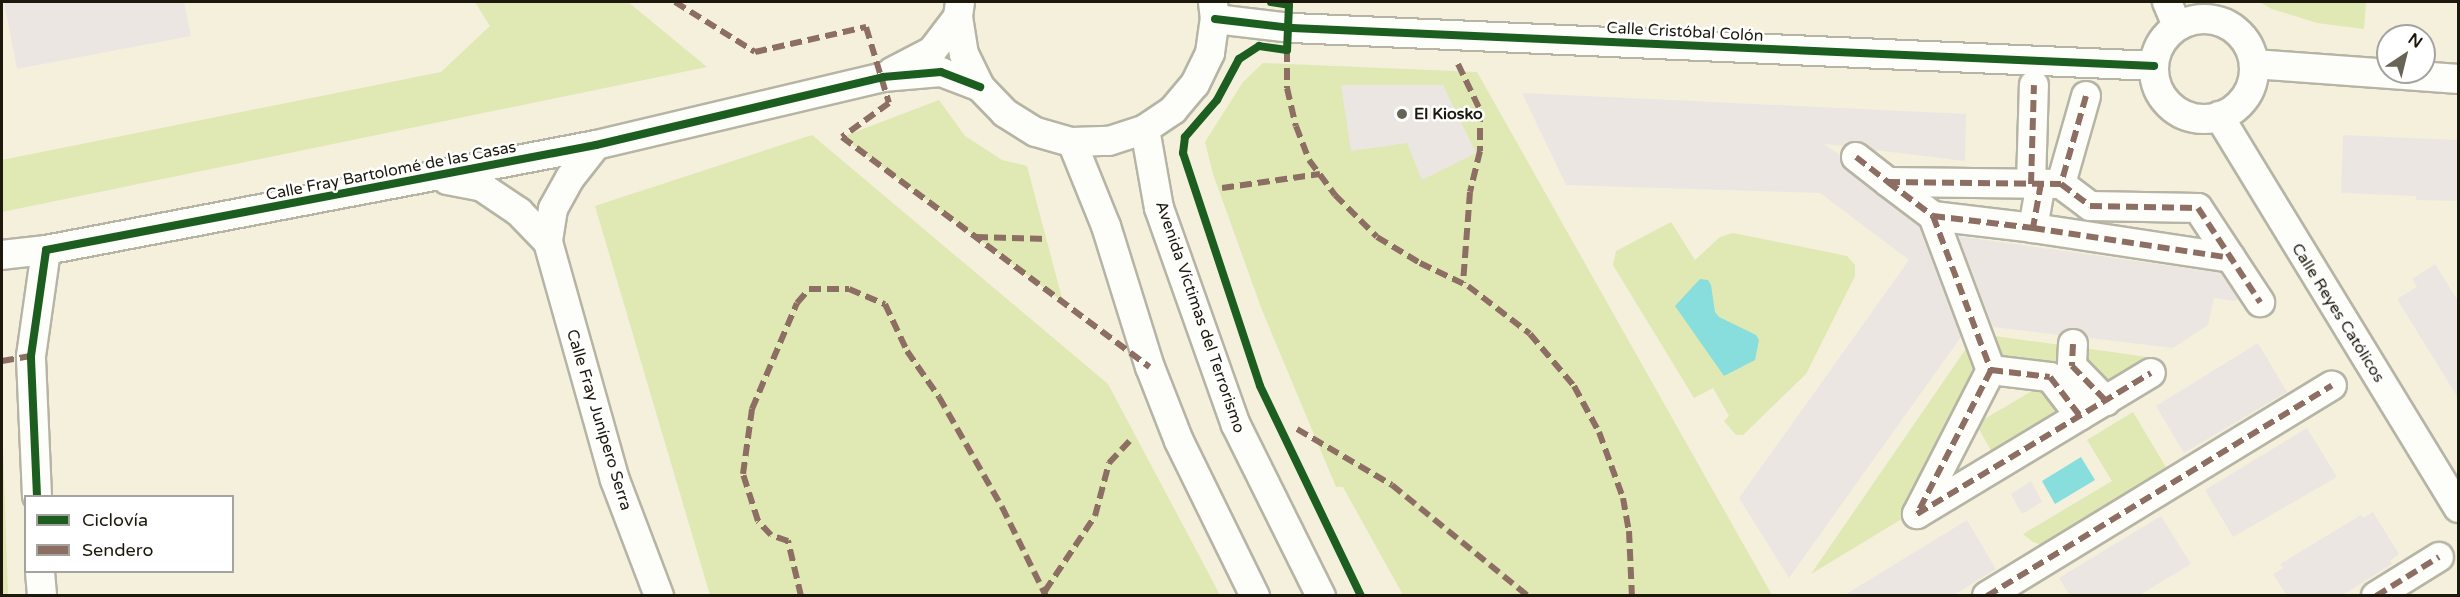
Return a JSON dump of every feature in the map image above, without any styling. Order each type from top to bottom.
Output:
[{"type":"street","name":"Calle Fray Bartolomé de las Casas","points":[[883,77],[932,51],[959,9]]},
{"type":"street","points":[[959,9],[964,54],[980,87],[1005,113],[1029,128],[1072,142],[1109,141],[1145,129],[1173,110],[1195,84],[1210,53],[1214,10]]},
{"type":"street","name":"Calle Cristóbal Colón","points":[[1214,10],[1292,28],[2154,66]]},
{"type":"street","points":[[2172,14],[2226,23],[2244,40],[2254,63],[2253,80],[2246,96],[2234,108],[2219,116],[2203,119],[2187,116],[2173,108],[2159,89],[2154,66],[2157,50],[2165,37],[2172,14]]},
{"type":"street","points":[[2254,63],[2458,79]]},
{"type":"street","name":"Calle Fray Bartolomé de las Casas","points":[[2,255],[46,250],[433,178],[596,145],[883,77],[941,72],[980,87]]},
{"type":"street","points":[[2034,85],[2044,184]]},
{"type":"street","points":[[2033,228],[2044,184],[2086,96]]},
{"type":"street","name":"Calle Reyes Católicos","points":[[2219,116],[2458,508]]},
{"type":"street","name":"Avenida Víctimas del Terrorismo","points":[[1145,129],[1160,208],[1236,425],[1321,596]]},
{"type":"street","points":[[1072,142],[1106,226],[1150,367],[1179,441],[1255,596]]},
{"type":"street","name":"Calle Fray Junípero Serra","points":[[596,145],[570,178],[553,209],[548,242],[615,480],[659,596]]},
{"type":"street","points":[[1856,157],[1933,216],[2033,228],[2231,258]]},
{"type":"street","name":"Calle Fray Junípero Serra","points":[[433,178],[482,187],[519,212],[548,242]]},
{"type":"street","points":[[1888,182],[2044,184],[2090,206],[2198,208],[2260,302]]},
{"type":"street","points":[[1933,216],[1991,370],[1917,514],[2151,373]]},
{"type":"street","points":[[37,495],[31,356],[46,250]]},
{"type":"street","points":[[2073,344],[2072,366],[2106,401]]},
{"type":"street","points":[[1991,370],[2049,377],[2080,416]]},
{"type":"street","points":[[1987,596],[2332,385]]},
{"type":"street","points":[[2376,596],[2439,558]]},
{"type":"street","points":[[40,573],[42,596]]},
{"type":"green space","points":[[475,2],[628,2],[707,67],[2,212],[2,160],[441,72],[490,26]]},
{"type":"green space","points":[[2259,2],[2366,2],[2364,29],[2317,23],[2272,9]]},
{"type":"green space","points":[[1263,63],[1477,72],[1772,595],[1403,595],[1343,487],[1336,487],[1262,310],[1213,174],[1205,142],[1243,82]]},
{"type":"green space","points":[[939,100],[965,136],[1002,160],[1027,166],[1063,302],[842,137]]},
{"type":"green space","points":[[812,135],[1108,384],[1220,595],[710,595],[595,206]]},
{"type":"green space","points":[[1671,222],[1695,260],[1720,237],[1733,233],[1847,256],[1855,265],[1855,276],[1806,374],[1743,435],[1736,435],[1724,421],[1729,416],[1713,388],[1694,398],[1613,265],[1616,251]]},
{"type":"green space","points":[[1987,335],[2068,346],[2066,367],[2000,366]]},
{"type":"green space","points":[[1974,337],[1981,365],[1900,520],[1811,574]]},
{"type":"green space","points":[[2077,347],[2146,357],[2151,366],[2105,396]]},
{"type":"green space","points":[[2047,382],[2069,418],[1997,461],[1976,424]]},
{"type":"green space","points":[[2133,412],[2170,474],[2045,546],[2033,542],[2023,534],[2112,481],[2087,440]]},
{"type":"green space","points":[[2,417],[8,595],[8,596],[2,595]]},
{"type":"water","points":[[1700,279],[1708,280],[1711,285],[1715,312],[1719,317],[1756,335],[1759,340],[1755,360],[1724,376],[1675,306]]},
{"type":"water","points":[[2081,457],[2095,480],[2055,504],[2042,481]]},
{"type":"building","points":[[4,2],[184,2],[191,36],[17,69]]},
{"type":"building","name":"El Kiosko","points":[[1341,85],[1443,85],[1476,153],[1422,180],[1407,143],[1351,151]]},
{"type":"building","points":[[1522,93],[1966,114],[1965,161],[1874,150],[1858,141],[1844,146],[1824,144],[1840,155],[1846,170],[1919,226],[1961,337],[1789,578],[1739,498],[1909,260],[1820,193],[1566,185]]},
{"type":"building","points":[[2343,135],[2458,140],[2458,201],[2416,200],[2416,196],[2341,193]]},
{"type":"building","points":[[1958,236],[2221,273],[2238,299],[2234,301],[2214,298],[2208,325],[2173,348],[2088,338],[2082,330],[2074,328],[2066,329],[2059,335],[1993,327]]},
{"type":"building","points":[[2435,264],[2458,301],[2458,398],[2397,299],[2417,287],[2412,279]]},
{"type":"building","points":[[2258,343],[2287,392],[2184,453],[2156,406]]},
{"type":"building","points":[[2307,428],[2337,477],[2233,537],[2205,490]]},
{"type":"building","points":[[2031,481],[2042,502],[2022,514],[2011,494]]},
{"type":"building","points":[[2373,512],[2399,554],[2390,561],[2392,564],[2341,596],[2287,596],[2273,574],[2283,568],[2280,564],[2361,515],[2363,518]]},
{"type":"building","points":[[2161,516],[2191,564],[2138,596],[2070,596],[2059,578]]},
{"type":"building","points":[[1967,520],[1996,569],[1952,596],[1843,596]]},
{"type":"marked path","points":[[675,2],[755,52],[866,27],[889,103],[842,137],[1150,367]]},
{"type":"marked path","points":[[1287,50],[1287,88],[1296,126],[1309,160],[1335,195],[1377,237],[1420,263],[1468,286],[1530,334],[1574,386],[1599,432],[1623,498],[1629,531],[1632,596]]},
{"type":"marked path","points":[[1458,64],[1480,110],[1480,151],[1470,192],[1463,283]]},
{"type":"marked path","points":[[2031,184],[2034,85]]},
{"type":"marked path","points":[[2086,96],[2061,184],[2090,206],[2198,208],[2260,302]]},
{"type":"marked path","points":[[1856,157],[1888,182],[2061,184]]},
{"type":"marked path","points":[[1222,188],[1320,174]]},
{"type":"marked path","points":[[1888,182],[1933,216],[2033,228]]},
{"type":"marked path","points":[[2041,183],[2033,228],[2231,258]]},
{"type":"marked path","points":[[1933,216],[1991,370],[1917,514],[2151,373]]},
{"type":"marked path","points":[[976,237],[1047,239]]},
{"type":"marked path","points":[[801,596],[788,541],[771,535],[758,521],[743,474],[752,409],[797,303],[809,289],[849,289],[885,304],[907,351],[939,397],[1002,507],[1046,596]]},
{"type":"marked path","points":[[2073,344],[2072,366],[2106,401]]},
{"type":"marked path","points":[[2,361],[31,356]]},
{"type":"marked path","points":[[1991,370],[2050,377],[2080,416]]},
{"type":"marked path","points":[[1987,596],[2332,385]]},
{"type":"marked path","points":[[1297,429],[1392,485],[1528,596]]},
{"type":"marked path","points":[[1045,591],[1095,516],[1109,463],[1133,437]]},
{"type":"marked path","points":[[2376,596],[2439,557]]},
{"type":"cycle path","points":[[1271,2],[1289,5],[1287,50],[1259,46],[1239,59],[1217,100],[1185,137],[1183,153],[1260,386],[1361,596]]},
{"type":"cycle path","points":[[1215,19],[1292,28],[2154,66]]},
{"type":"cycle path","points":[[37,495],[31,356],[46,250],[596,145],[883,77],[941,72],[980,87]]},
{"type":"place","name":"El Kiosko","points":[[1402,114]]}]
